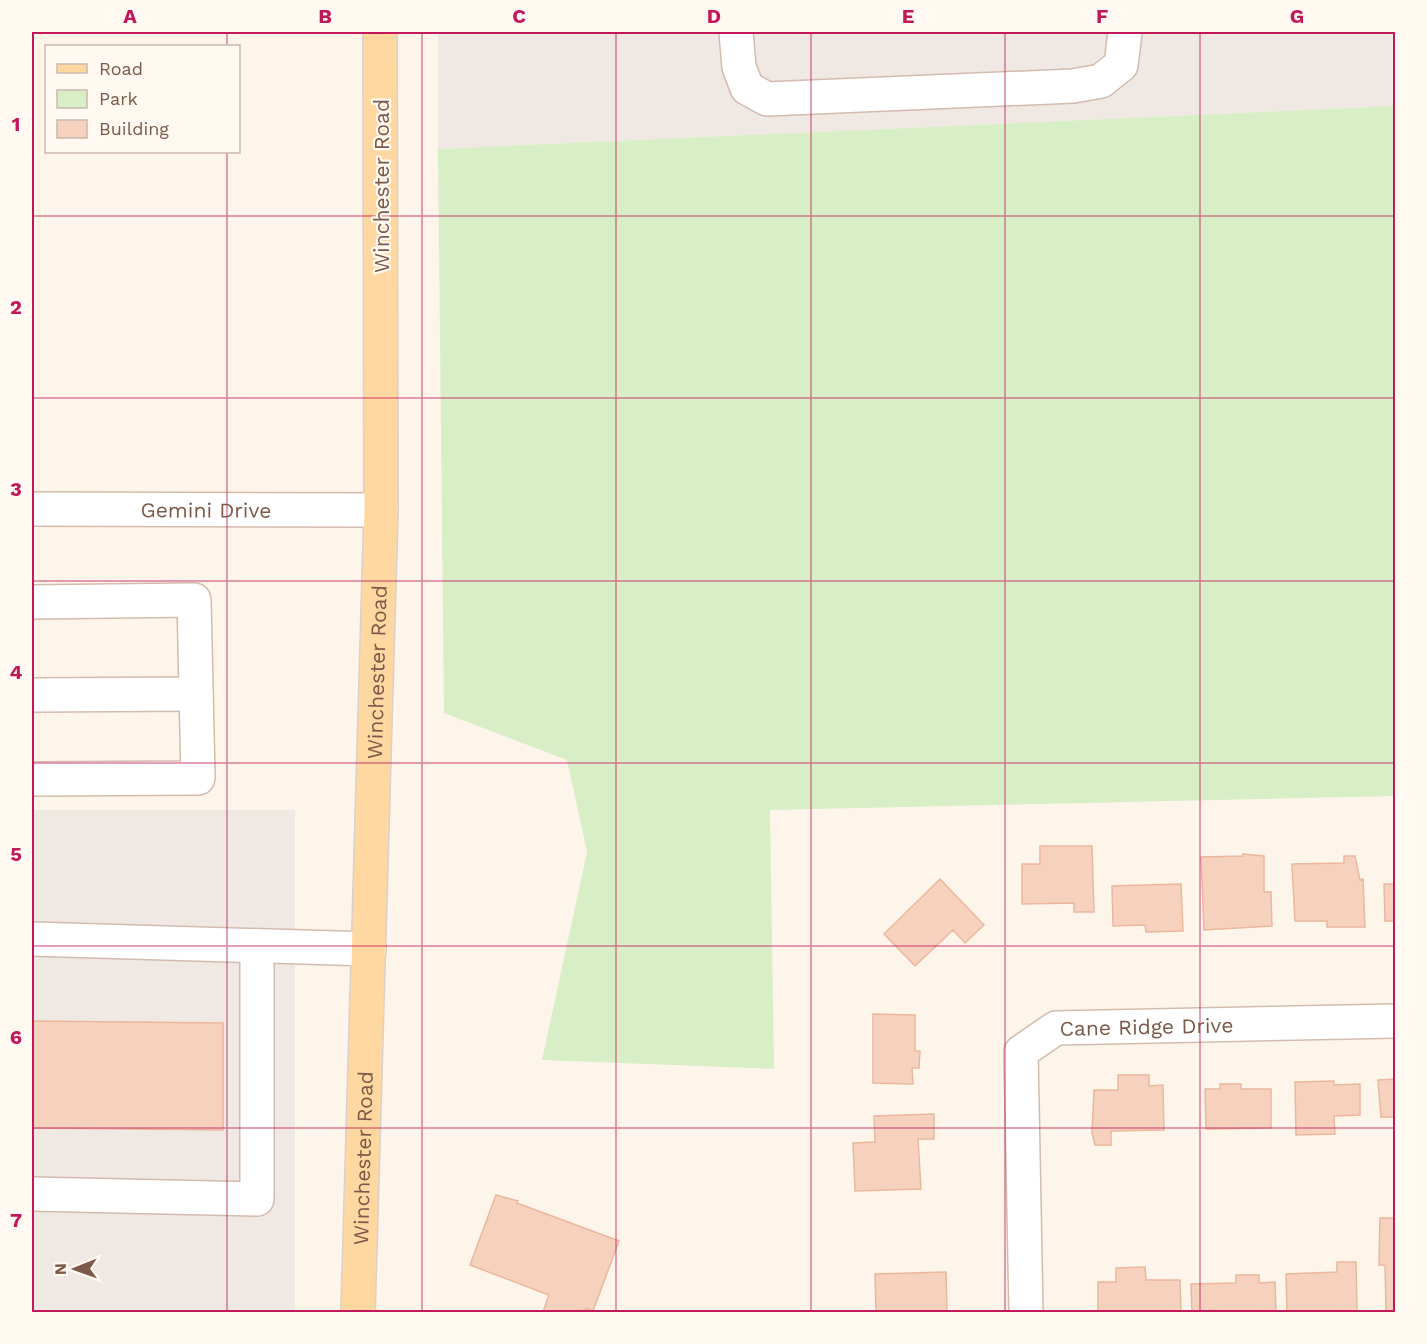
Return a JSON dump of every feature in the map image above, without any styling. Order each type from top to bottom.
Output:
[{"type":"main road","name":"Winchester Road","points":[[358,1312],[381,510],[381,32]]},
{"type":"street","points":[[736,32],[739,67],[747,88],[767,99],[1073,86],[1101,81],[1121,65],[1125,32]]},
{"type":"street","name":"Gemini Drive","points":[[32,509],[381,510]]},
{"type":"street","points":[[32,602],[194,600],[198,778],[32,779]]},
{"type":"street","points":[[32,695],[196,694]]},
{"type":"street","points":[[32,939],[369,949]]},
{"type":"street","points":[[32,1194],[257,1199],[257,946]]},
{"type":"street","name":"Cane Ridge Drive","points":[[1026,1312],[1021,1052],[1056,1028],[1395,1021]]},
{"type":"shaded area","points":[[438,32],[1395,32],[1395,106],[438,149]]},
{"type":"shaded area","points":[[32,810],[295,810],[295,1312],[32,1312]]},
{"type":"green space","points":[[1395,106],[1395,796],[770,810],[774,1069],[542,1060],[587,852],[567,760],[444,713],[438,149]]},
{"type":"building","points":[[1040,846],[1092,846],[1094,912],[1074,912],[1074,903],[1022,904],[1022,864],[1040,864]]},
{"type":"building","points":[[1243,854],[1264,856],[1264,892],[1271,892],[1272,926],[1204,930],[1201,857],[1243,856]]},
{"type":"building","points":[[1344,856],[1355,856],[1360,880],[1363,879],[1365,927],[1327,927],[1327,921],[1295,921],[1292,864],[1344,863]]},
{"type":"building","points":[[940,879],[984,925],[965,943],[953,930],[915,966],[884,934]]},
{"type":"building","points":[[1181,884],[1183,931],[1146,932],[1145,925],[1113,926],[1112,886]]},
{"type":"building","points":[[1384,884],[1396,884],[1396,921],[1385,921]]},
{"type":"building","points":[[873,1014],[915,1015],[915,1051],[920,1051],[919,1068],[912,1068],[913,1084],[873,1083]]},
{"type":"building","points":[[32,1021],[223,1023],[223,1130],[32,1128]]},
{"type":"building","points":[[1118,1075],[1149,1075],[1149,1086],[1163,1085],[1164,1130],[1111,1131],[1111,1145],[1095,1145],[1092,1133],[1094,1090],[1118,1090]]},
{"type":"building","points":[[1396,1079],[1396,1117],[1381,1117],[1378,1080]]},
{"type":"building","points":[[1334,1081],[1334,1085],[1360,1084],[1360,1115],[1334,1116],[1335,1134],[1296,1135],[1295,1082]]},
{"type":"building","points":[[1220,1084],[1241,1084],[1241,1089],[1271,1089],[1271,1128],[1206,1129],[1205,1089],[1220,1089]]},
{"type":"building","points":[[934,1114],[934,1139],[918,1139],[921,1189],[855,1191],[853,1143],[875,1142],[874,1116]]},
{"type":"building","points":[[496,1195],[518,1201],[517,1203],[619,1241],[593,1311],[586,1308],[584,1312],[543,1312],[549,1295],[470,1265]]},
{"type":"building","points":[[1380,1218],[1396,1218],[1396,1312],[1386,1312],[1385,1265],[1379,1265]]},
{"type":"building","points":[[1337,1262],[1356,1262],[1357,1312],[1287,1312],[1286,1274],[1337,1272]]},
{"type":"building","points":[[1145,1267],[1146,1280],[1180,1280],[1181,1312],[1098,1312],[1098,1282],[1116,1282],[1116,1268]]},
{"type":"building","points":[[946,1272],[947,1312],[876,1312],[875,1274]]},
{"type":"building","points":[[1236,1275],[1259,1275],[1259,1283],[1275,1282],[1276,1312],[1192,1312],[1191,1284],[1236,1283]]}]
